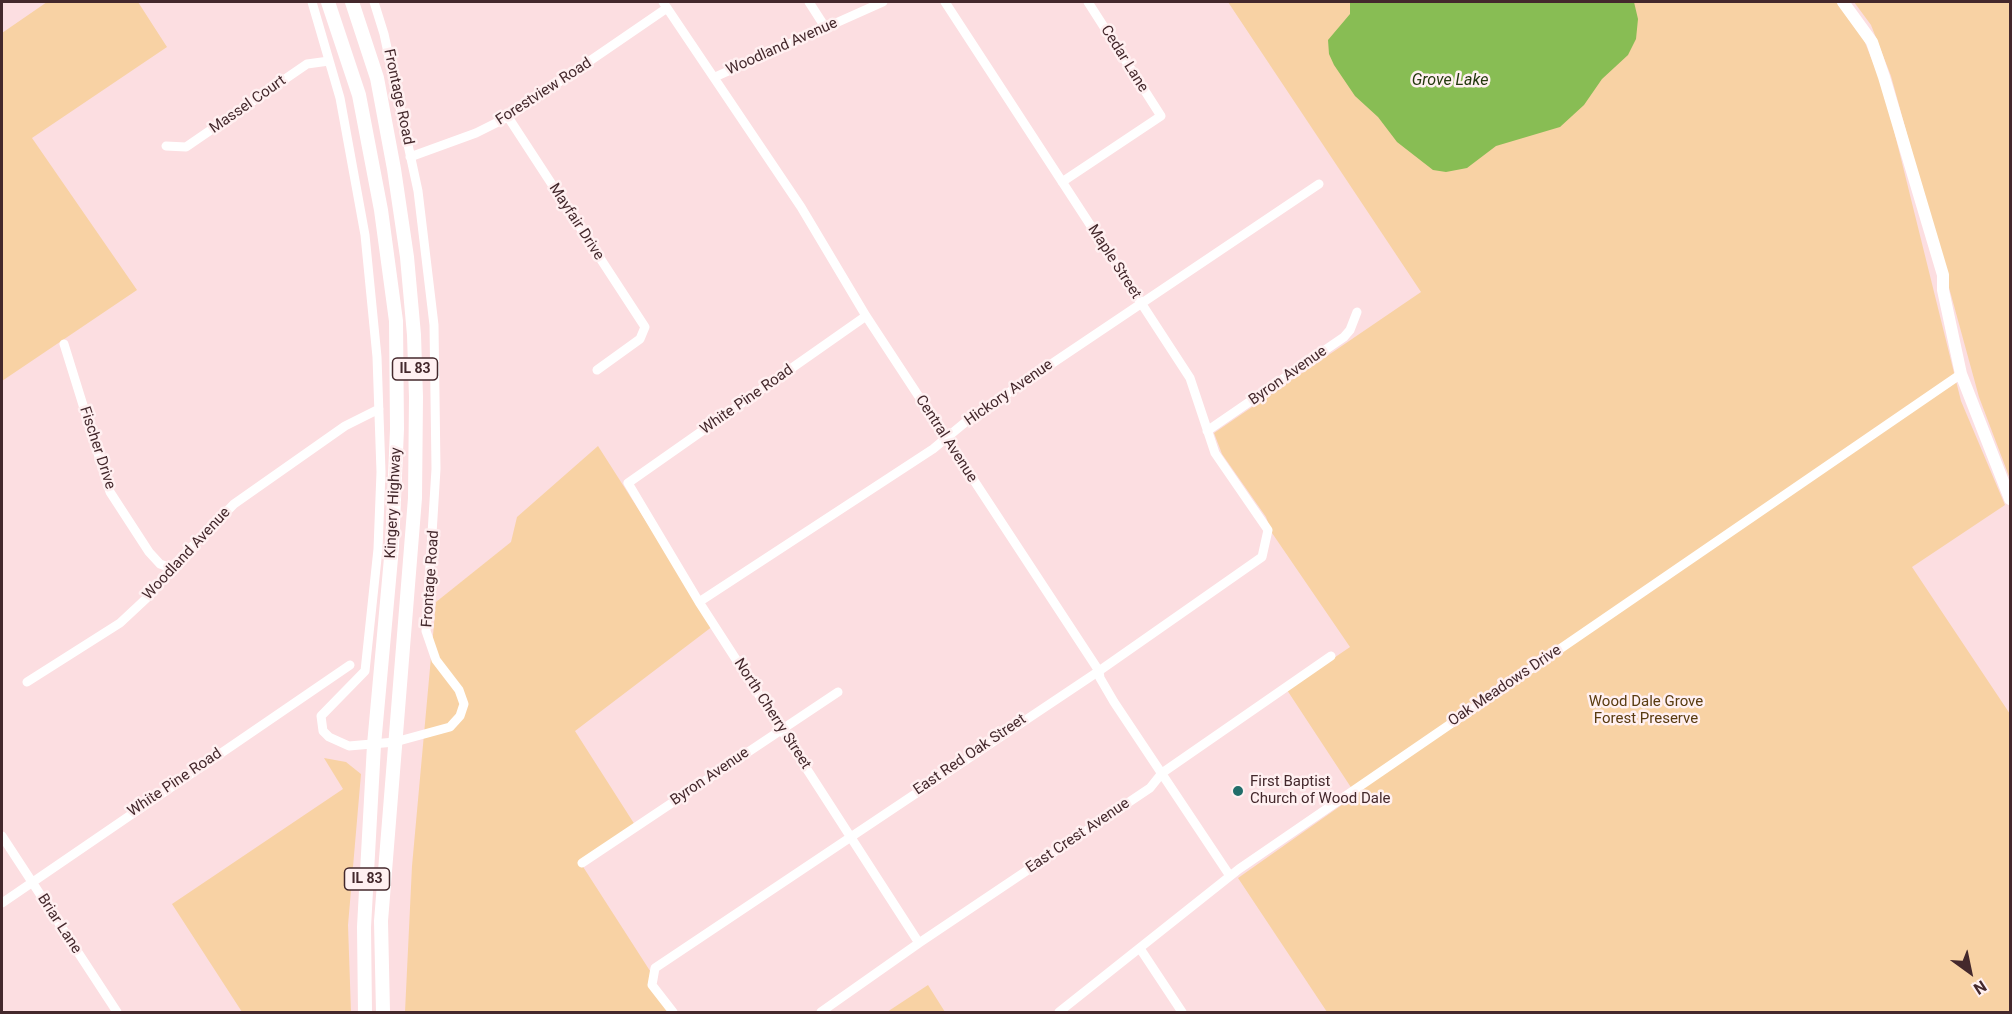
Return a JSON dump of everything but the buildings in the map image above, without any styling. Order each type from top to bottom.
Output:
[{"type":"highway","name":"Kingery Highway","points":[[328,2],[359,95],[381,210],[396,321],[398,429],[393,535],[374,745],[364,927],[365,1012]]},
{"type":"highway","name":"Kingery Highway","points":[[352,2],[377,78],[394,169],[407,258],[414,335],[415,498],[381,921],[383,1012]]},
{"type":"main road","points":[[1843,2],[1872,42],[1912,171],[1931,256],[1943,290],[1961,374],[2010,499]]},
{"type":"street","name":"Frontage Road","points":[[312,2],[340,98],[365,235],[377,357],[381,472],[378,549],[365,671],[321,716],[323,731],[336,742],[349,746],[395,742],[450,727],[460,716],[464,704],[459,690],[436,660],[426,631],[436,469],[434,325],[418,191],[384,34],[374,2]]},
{"type":"street","points":[[808,2],[825,27]]},
{"type":"street","name":"Woodland Avenue","points":[[715,77],[883,2]]},
{"type":"street","name":"Maple Street","points":[[945,2],[1190,378],[1215,453],[1268,530]]},
{"type":"street","name":"Cedar Lane","points":[[1062,182],[1161,116],[1088,2]]},
{"type":"street","name":"Forestview Road","points":[[410,156],[476,133],[508,117],[665,4]]},
{"type":"street","name":"Central Avenue","points":[[665,4],[801,207],[866,316],[1099,671],[1100,678],[1110,694],[1230,876]]},
{"type":"street","name":"Massel Court","points":[[166,146],[186,147],[307,64],[328,61]]},
{"type":"street","name":"Mayfair Drive","points":[[508,117],[645,327],[640,339],[597,370]]},
{"type":"street","name":"Hickory Avenue","points":[[699,602],[933,449],[945,437],[1140,303],[1319,184]]},
{"type":"street","name":"Byron Avenue","points":[[1207,431],[1344,337],[1350,330],[1357,312]]},
{"type":"street","name":"White Pine Road","points":[[628,483],[866,316]]},
{"type":"street","name":"Fischer Drive","points":[[64,344],[110,492],[149,552],[160,564],[171,568]]},
{"type":"street","name":"Oak Meadows Drive","points":[[1059,1012],[1141,950],[1230,876],[1961,374]]},
{"type":"street","name":"Woodland Avenue","points":[[27,682],[120,623],[150,595],[171,568],[234,504],[345,426],[379,409]]},
{"type":"street","name":"North Cherry Street","points":[[628,483],[699,602],[919,943]]},
{"type":"street","name":"East Red Oak Street","points":[[673,1012],[652,985],[655,968],[1099,671],[1262,557],[1268,530]]},
{"type":"street","name":"East Crest Avenue","points":[[821,1012],[919,943],[1150,788],[1162,773],[1331,656]]},
{"type":"street","name":"White Pine Road","points":[[2,903],[350,665]]},
{"type":"street","name":"Byron Avenue","points":[[582,863],[838,692]]},
{"type":"street","name":"Briar Lane","points":[[2,836],[117,1012]]},
{"type":"street","points":[[1141,950],[1182,1012]]},
{"type":"green space","points":[[47,2],[138,2],[167,47],[32,138],[137,290],[2,381],[2,33]]},
{"type":"green space","name":"Wood Dale Grove Forest Preserve","points":[[1228,2],[1836,2],[1864,40],[1884,90],[1961,401],[2005,505],[1912,567],[2010,714],[2010,1012],[1327,1012],[1238,878],[1356,795],[1287,690],[1350,647],[1272,533],[1266,517],[1222,454],[1214,433],[1421,292]]},
{"type":"green space","points":[[1854,2],[2010,2],[2010,479],[1979,397],[1891,76],[1871,25]]},
{"type":"green space","points":[[598,446],[713,626],[575,731],[635,825],[580,862],[652,974],[669,1012],[405,1012],[412,866],[436,602],[511,542],[517,517]]},
{"type":"green space","points":[[324,758],[346,762],[361,774],[348,925],[351,1012],[242,1012],[172,904],[343,789]]},
{"type":"green space","points":[[928,985],[945,1012],[887,1012]]},
{"type":"water","name":"Grove Lake","points":[[1350,2],[1634,2],[1638,19],[1636,39],[1628,55],[1602,79],[1584,105],[1560,127],[1496,146],[1467,168],[1446,172],[1433,170],[1397,142],[1378,117],[1355,96],[1334,65],[1329,54],[1328,40],[1350,14]]},
{"type":"place","name":"First Baptist Church of Wood Dale","points":[[1238,791]]}]
